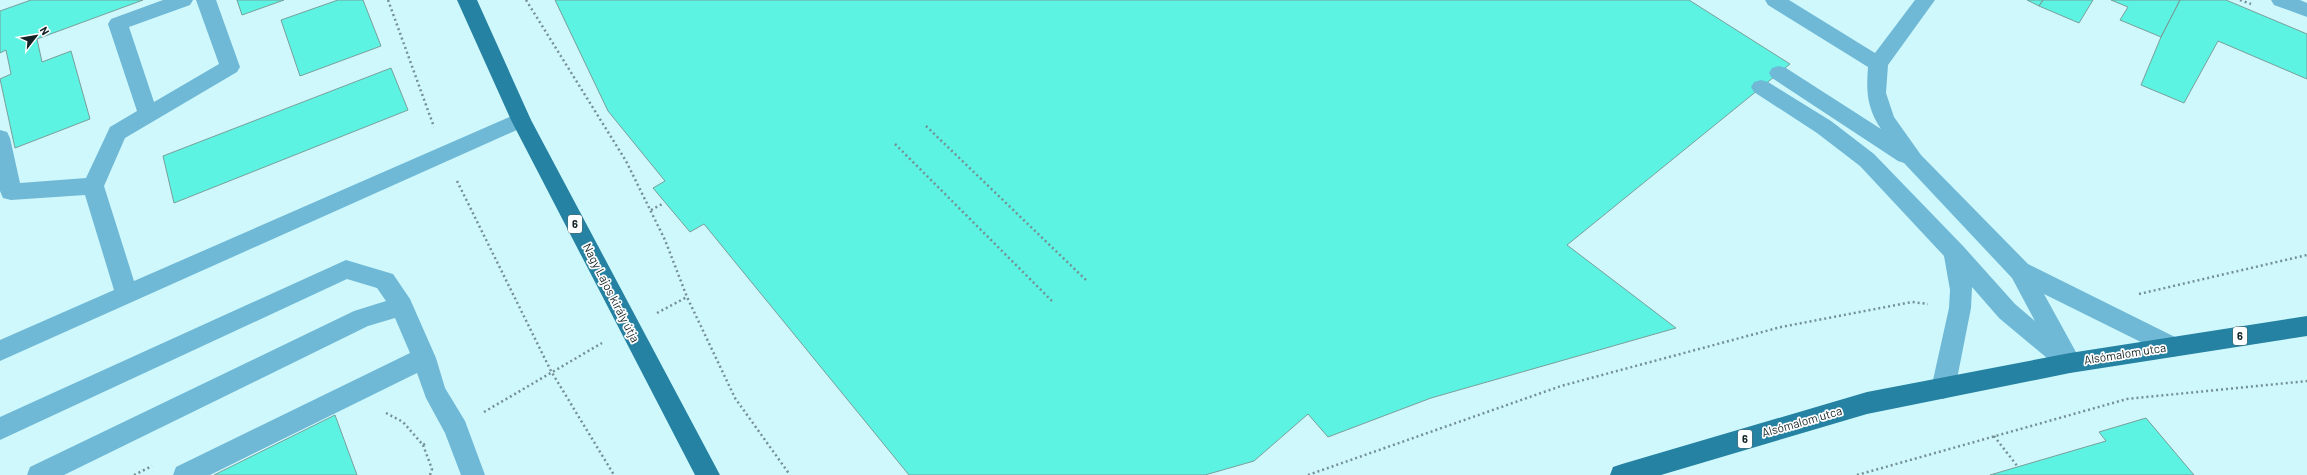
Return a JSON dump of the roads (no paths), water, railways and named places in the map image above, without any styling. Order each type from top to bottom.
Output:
[{"type":"main road","name":"Nagy Lajos király útja","points":[[467,0],[522,120],[629,328],[708,475]]},
{"type":"main road","name":"Alsómalom utca","points":[[1622,475],[1867,403],[2070,363],[2307,326]]},
{"type":"street","points":[[148,113],[118,24],[183,0]]},
{"type":"street","points":[[127,294],[93,186],[117,133],[148,113],[230,66],[206,0]]},
{"type":"street","points":[[1774,0],[1878,64]]},
{"type":"street","points":[[1925,0],[1878,64],[1876,93],[1885,119],[1914,161],[2020,271],[2070,363]]},
{"type":"street","points":[[2281,0],[2307,10]]},
{"type":"street","points":[[1779,73],[1914,161]]},
{"type":"street","points":[[1761,87],[1824,127],[1866,160],[1955,252],[2007,311],[2070,363]]},
{"type":"street","points":[[0,351],[522,120]]},
{"type":"street","points":[[0,138],[11,192],[93,186]]},
{"type":"street","points":[[1943,389],[1960,308],[1961,290],[1955,252]]},
{"type":"street","points":[[0,429],[346,269],[385,280],[402,306],[424,358],[434,391],[456,429],[473,475]]},
{"type":"street","points":[[2020,271],[2173,347]]},
{"type":"street","points":[[39,475],[362,318],[402,306]]},
{"type":"street","points":[[185,475],[424,358]]}]
